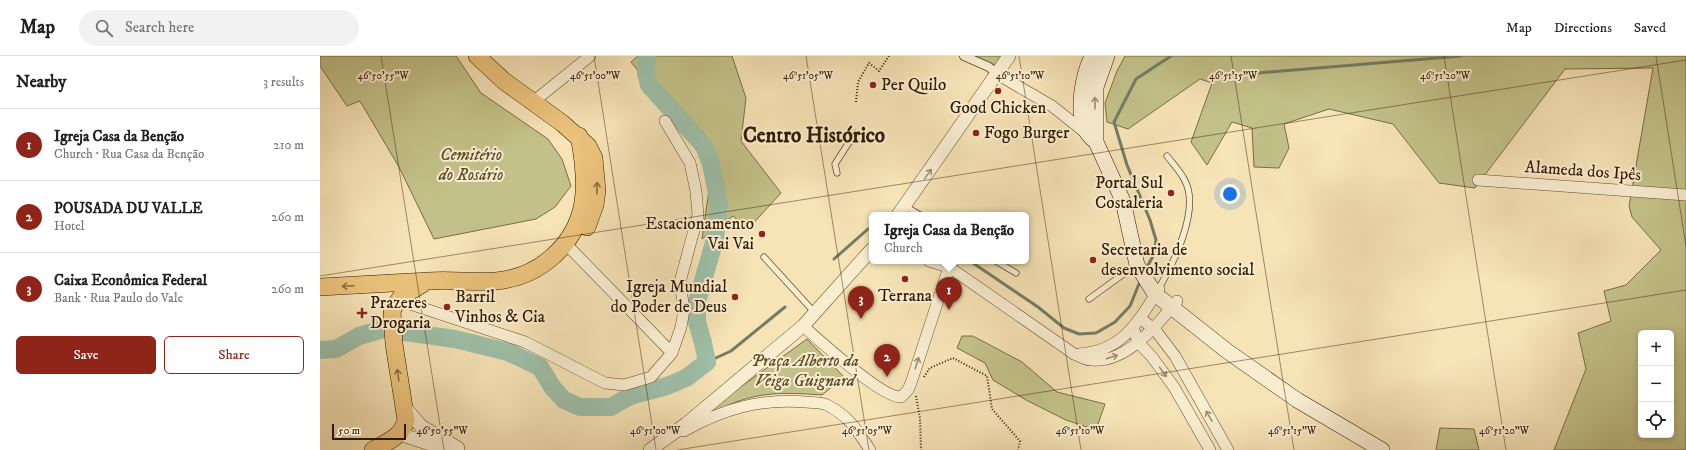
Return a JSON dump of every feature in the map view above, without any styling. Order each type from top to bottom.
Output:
[{"type":"main road","points":[[320,287],[429,281],[495,281],[530,272],[542,266],[566,248],[580,219],[584,200],[585,175],[579,136],[500,78],[477,56]]},
{"type":"main road","points":[[1092,56],[1083,81],[1082,96],[1084,127],[1092,138],[1123,201],[1148,280],[1174,304],[1184,316],[1227,351],[1297,400],[1382,450]]},
{"type":"main road","points":[[1092,138],[1096,87],[1107,56]]},
{"type":"main road","points":[[372,450],[400,434],[406,420],[394,344],[392,310],[398,300],[413,288],[429,281]]},
{"type":"main road","points":[[368,284],[385,290],[398,300]]},
{"type":"street","points":[[534,102],[590,56]]},
{"type":"street","points":[[964,56],[989,67],[997,74],[1052,106],[1092,138]]},
{"type":"street","points":[[902,210],[1009,56]]},
{"type":"street","points":[[398,300],[525,342],[605,383],[624,385],[651,377],[672,353],[682,322],[684,310],[680,282],[698,215],[696,191],[690,163],[665,121]]},
{"type":"street","name":"Alameda dos Ipês","points":[[1478,180],[1686,195]]},
{"type":"street","points":[[566,248],[672,353]]},
{"type":"street","points":[[655,447],[803,326],[869,253]]},
{"type":"street","points":[[938,264],[949,268],[1074,354],[1090,360],[1108,359],[1123,353],[1138,342],[1174,304]]},
{"type":"street","points":[[803,326],[863,376],[891,396],[901,397],[908,390],[911,383],[949,268]]},
{"type":"street","points":[[1074,354],[1093,353],[1119,342],[1140,318],[1148,280]]},
{"type":"street","points":[[1140,318],[1153,327],[1175,356],[1228,450]]},
{"type":"street","points":[[1133,327],[1138,342],[1152,357],[1174,387],[1210,450]]},
{"type":"street","points":[[655,447],[696,424],[743,405],[782,400],[826,404],[853,422],[870,450]]},
{"type":"street","points":[[403,405],[421,426],[462,449]]},
{"type":"street","points":[[400,434],[419,445],[462,449]]},
{"type":"lane","points":[[837,173],[835,164],[854,133]]},
{"type":"lane","points":[[1089,299],[1148,280],[1174,260],[1190,210],[1189,193],[1185,181],[1167,156]]},
{"type":"lane","points":[[764,258],[815,313]]},
{"type":"lane","points":[[1001,264],[1016,273]]},
{"type":"path","points":[[856,102],[858,82],[869,64],[879,71],[889,56]]},
{"type":"path","points":[[923,379],[930,368],[953,358],[987,376],[992,409],[1020,442],[1018,450]]},
{"type":"path","points":[[915,389],[920,418],[921,450]]},
{"type":"green space","name":"Cemitério do Rosário","points":[[320,56],[456,56],[481,93],[548,139],[562,159],[571,186],[555,207],[536,219],[434,239],[399,167],[360,101],[347,106],[320,66]]},
{"type":"green space","points":[[638,56],[732,56],[746,98],[741,141],[781,193],[748,229],[733,216],[702,239],[709,190],[702,151],[631,62]]},
{"type":"green space","points":[[970,56],[1005,56],[997,68]]},
{"type":"green space","points":[[1125,56],[1686,56],[1686,450],[1554,450],[1586,369],[1578,333],[1611,321],[1604,291],[1626,285],[1661,250],[1632,217],[1629,206],[1653,68],[1565,69],[1475,188],[1439,183],[1393,124],[1329,109],[1284,124],[1289,148],[1279,168],[1254,167],[1252,128],[1232,122],[1207,165],[1191,142],[1212,83],[1200,79],[1128,129],[1107,122],[1105,103],[1117,71]]},
{"type":"green space","points":[[962,336],[973,336],[1022,362],[1057,392],[1105,404],[1096,430],[1066,420],[1026,400],[993,380],[985,363],[957,348]]},
{"type":"green space","name":"Praça Alberto da Veiga Guignard","points":[[807,339],[844,377],[822,395],[789,393],[768,394],[747,398],[696,419]]},
{"type":"green space","points":[[1440,428],[1474,429],[1479,450],[1436,450]]},
{"type":"waterway","points":[[320,350],[336,349],[359,336],[383,329],[455,339],[508,352],[540,367],[553,388],[564,400],[580,407],[611,407],[630,396],[667,386],[686,378],[707,362],[697,322],[697,302],[715,239],[719,205],[711,164],[704,146],[649,85],[646,73],[647,56]]},
{"type":"waterway","points":[[1145,271],[1154,254],[1156,240],[1150,220],[1127,165],[1114,122],[1136,79],[1171,56]]},
{"type":"waterway","points":[[1258,73],[1461,56]]},
{"type":"waterway","points":[[834,259],[869,229]]},
{"type":"waterway","points":[[974,264],[1038,307],[1064,328],[1079,334],[1096,333],[1115,322],[1130,306],[1141,279]]},
{"type":"waterway","points":[[707,362],[731,351],[785,307]]},
{"type":"place","name":"Per Quilo","points":[[873,85]]},
{"type":"place","name":"Good Chicken","points":[[998,91]]},
{"type":"place","name":"Fogo Burger","points":[[976,133]]},
{"type":"place","name":"Portal Sul Costaleria","points":[[1171,193]]},
{"type":"place","name":"Estacionamento Vai Vai","points":[[762,234]]},
{"type":"place","name":"Secretaria de desenvolvimento social","points":[[1093,260]]},
{"type":"place","name":"Terrana","points":[[905,279]]},
{"type":"place","name":"Igreja Mundial do Poder de Deus","points":[[735,297]]},
{"type":"place","name":"Barril Vinhos & Cia","points":[[447,307]]},
{"type":"place","name":"Igreja Casa da Benção","points":[[949,310]]},
{"type":"place","name":"Prazeres Drogaria","points":[[362,313]]},
{"type":"place","name":"Caixa Econômica Federal","points":[[861,319]]},
{"type":"place","name":"POUSADA DU VALLE","points":[[887,377]]},
{"type":"district","name":"Centro Histórico","points":[[814,136]]}]
